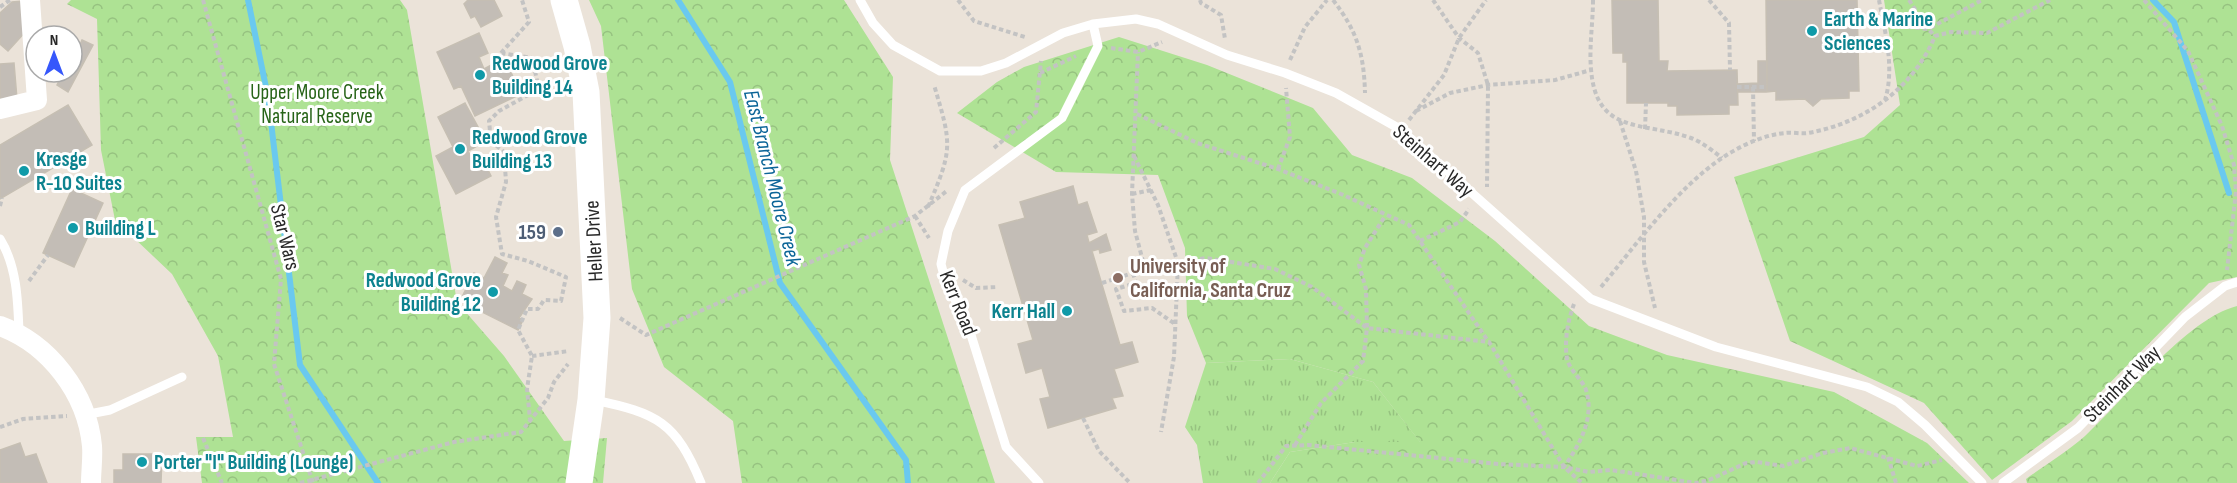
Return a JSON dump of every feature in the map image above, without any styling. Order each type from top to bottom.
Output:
[{"type":"main road","name":"Heller Drive","points":[[564,0],[584,74],[597,318],[591,400],[579,483]]},
{"type":"street","points":[[0,109],[37,100],[30,0]]},
{"type":"street","points":[[0,326],[19,333],[40,349],[74,388],[92,445],[91,483]]},
{"type":"lane","name":"Steinhart Way","points":[[860,0],[873,23],[893,45],[940,71],[954,73],[981,71],[1006,63],[1044,42],[1093,24],[1136,18],[1158,24],[1227,55],[1285,73],[1366,108],[1400,129],[1591,299],[1716,347],[1867,387],[1898,402],[1925,425],[1982,483]]},
{"type":"lane","points":[[1093,24],[1098,46]]},
{"type":"lane","name":"Kerr Road","points":[[1039,483],[1006,447],[968,322],[946,283],[941,264],[942,255],[948,231],[965,190],[1062,118],[1098,46]]},
{"type":"lane","points":[[0,239],[6,249],[18,296],[19,333]]},
{"type":"lane","name":"Steinhart Way","points":[[2003,483],[2078,428],[2185,317],[2225,286],[2237,282]]},
{"type":"lane","points":[[84,415],[110,410],[182,376]]},
{"type":"lane","points":[[591,400],[625,406],[648,415],[672,430],[690,457],[701,483]]},
{"type":"path","points":[[0,7],[10,0]]},
{"type":"path","name":"Star Wars","points":[[203,0],[281,279],[274,364],[314,483]]},
{"type":"path","points":[[522,0],[529,22],[501,53],[532,58],[539,90],[499,111],[489,121],[491,141],[504,152],[506,182],[496,217],[502,254],[528,261],[566,277],[561,301],[544,300],[538,309],[527,309],[518,330],[532,356],[527,388],[530,419]]},
{"type":"path","points":[[958,0],[974,21],[1028,39]]},
{"type":"path","points":[[1200,0],[1201,3],[1221,15],[1227,55]]},
{"type":"path","points":[[1278,169],[1290,137],[1285,73],[1305,27],[1327,0]]},
{"type":"path","points":[[1333,0],[1350,21],[1363,56],[1366,108]]},
{"type":"path","points":[[1420,241],[1460,222],[1476,198],[1488,186],[1488,85],[1478,53],[1459,38],[1433,0]]},
{"type":"path","points":[[1400,129],[1444,75],[1459,38],[1486,0]]},
{"type":"path","points":[[1593,0],[1591,70],[1596,100],[1608,115],[1646,129],[1694,139],[1722,158]]},
{"type":"path","points":[[1709,0],[1729,23],[1730,70]]},
{"type":"path","points":[[1879,0],[1889,64],[1889,87],[1885,101]]},
{"type":"path","points":[[1909,0],[1935,36]]},
{"type":"path","points":[[1882,13],[1900,26],[1928,29],[1982,0]]},
{"type":"path","points":[[1935,36],[1951,32],[1987,33],[2050,0]]},
{"type":"path","points":[[2144,0],[2188,51],[2222,126],[2234,165],[2236,192],[2225,286]]},
{"type":"path","points":[[1591,299],[1644,235],[1689,187],[1722,158],[1766,136],[1804,134],[1842,124],[1885,101],[1913,75],[1926,58],[1935,36]]},
{"type":"path","points":[[1040,73],[1098,46],[1138,52],[1132,194],[1135,231],[1145,269],[1102,283]]},
{"type":"path","points":[[1036,112],[1042,53]]},
{"type":"path","points":[[1416,111],[1450,93],[1488,85],[1555,80],[1591,70]]},
{"type":"path","points":[[927,208],[948,155],[948,136],[934,85]]},
{"type":"path","points":[[1737,87],[1767,87]]},
{"type":"path","points":[[1753,87],[1754,141]]},
{"type":"path","points":[[1646,103],[1646,129]]},
{"type":"path","points":[[1137,114],[1197,143],[1278,169],[1409,225],[1489,342],[1564,467],[1582,483]]},
{"type":"path","points":[[1620,121],[1636,171],[1649,292],[1663,328]]},
{"type":"path","points":[[1134,156],[1151,190],[1178,263],[1174,357],[1161,432]]},
{"type":"path","points":[[630,325],[646,334],[915,216],[956,183]]},
{"type":"path","points":[[1132,194],[1151,190]]},
{"type":"path","points":[[0,207],[2,198]]},
{"type":"path","points":[[915,216],[929,238]]},
{"type":"path","points":[[1295,445],[1321,403],[1363,361],[1367,328],[1366,289],[1359,265],[1365,248],[1385,216]]},
{"type":"path","points":[[18,296],[48,255]]},
{"type":"path","points":[[1178,263],[1206,258],[1275,269],[1312,286],[1367,328],[1489,342]]},
{"type":"path","points":[[1132,273],[1136,283],[1116,289],[1124,310],[1152,308],[1176,324]]},
{"type":"path","points":[[966,284],[976,288],[998,287]]},
{"type":"path","points":[[1564,467],[1583,440],[1588,410],[1586,390],[1567,360],[1570,316],[1580,290]]},
{"type":"path","points":[[300,483],[454,442],[521,432],[548,398],[555,382],[568,367],[569,351],[573,342]]},
{"type":"path","points":[[532,356],[569,351]]},
{"type":"path","points":[[0,427],[23,419],[84,415]]},
{"type":"path","points":[[1083,418],[1099,451],[1130,483]]},
{"type":"path","points":[[203,438],[222,483]]},
{"type":"path","points":[[1258,483],[1286,446],[1295,445],[1564,467],[1589,472],[1611,470],[1696,483],[1710,480],[1746,463],[1783,466],[1823,453],[1850,448],[1917,466],[1957,457]]},
{"type":"path","points":[[1888,457],[1896,483]]},
{"type":"green space","name":"Upper Moore Creek Natural Reserve","points":[[71,0],[400,0],[407,10],[457,302],[504,356],[564,441],[607,438],[603,483],[202,483],[196,437],[233,437],[218,356],[172,274],[115,220],[101,150],[97,19],[67,4]]},
{"type":"green space","points":[[589,0],[844,0],[893,77],[890,160],[995,483],[742,483],[733,421],[664,367],[632,289],[601,26]]},
{"type":"green space","points":[[1884,0],[2237,0],[2237,277],[2209,283],[2072,421],[1992,480],[1924,403],[1790,341],[1734,177],[1864,137],[1900,105]]},
{"type":"green space","points":[[1119,37],[1207,65],[1313,108],[1352,155],[1412,178],[1495,241],[1589,326],[1667,355],[1834,392],[1927,443],[1969,483],[1270,483],[1290,452],[1355,442],[1420,442],[1373,382],[1290,359],[1206,363],[1187,316],[1185,248],[1158,175],[1056,172],[957,113],[997,82],[1024,67]]},
{"type":"green space","points":[[2237,306],[2237,483],[2027,483],[2026,479],[2085,436],[2177,343],[2217,314]]},
{"type":"green space","points":[[1290,359],[1373,382],[1421,443],[1355,442],[1290,452],[1270,483],[1203,483],[1197,445],[1185,427],[1206,363]]},
{"type":"building","points":[[468,0],[494,0],[502,16],[481,27],[475,16],[471,18],[464,4]]},
{"type":"building","points":[[1612,0],[1658,0],[1659,61],[1668,61],[1667,71],[1737,70],[1738,105],[1729,105],[1729,114],[1677,115],[1677,106],[1668,106],[1668,103],[1627,103],[1627,62],[1623,62],[1623,53],[1613,53]]},
{"type":"building","name":"Earth & Marine Sciences","points":[[1766,0],[1857,0],[1859,91],[1849,91],[1849,98],[1821,99],[1813,106],[1805,99],[1776,100],[1776,91],[1767,92]]},
{"type":"building","points":[[23,1],[26,24],[24,24],[24,33],[8,51],[0,44],[0,13],[12,2]]},
{"type":"building","name":"Redwood Grove Building 14","points":[[479,33],[488,53],[479,57],[484,69],[495,63],[498,69],[507,64],[521,94],[475,116],[461,86],[454,89],[437,52]]},
{"type":"building","points":[[84,41],[93,45],[84,62]]},
{"type":"building","points":[[1758,61],[1767,61],[1767,92],[1738,92],[1737,84],[1758,83]]},
{"type":"building","points":[[14,63],[17,99],[0,101],[0,64]]},
{"type":"building","points":[[58,84],[72,84],[68,92]]},
{"type":"building","name":"Redwood Grove Building 13","points":[[465,103],[483,136],[476,140],[479,145],[468,151],[473,160],[481,156],[491,176],[456,194],[436,156],[453,147],[438,117]]},
{"type":"building","name":"Kresge R-10 Suites","points":[[68,105],[92,145],[0,199],[0,145]]},
{"type":"building","name":"Kerr Hall","points":[[1073,186],[1078,205],[1087,202],[1097,232],[1087,235],[1089,243],[1106,234],[1111,250],[1100,253],[1099,249],[1092,251],[1120,345],[1132,342],[1138,362],[1114,369],[1123,396],[1112,398],[1116,408],[1048,428],[1040,399],[1050,397],[1042,368],[1026,373],[1018,344],[1033,340],[999,225],[1025,218],[1020,202]]},
{"type":"building","name":"Building L","points":[[72,189],[103,203],[74,267],[43,253]]},
{"type":"building","name":"Redwood Grove Building 12","points":[[495,257],[507,263],[502,273],[508,275],[503,286],[512,291],[517,281],[526,285],[522,294],[532,299],[519,318],[523,320],[518,330],[460,301],[474,273],[484,278]]},
{"type":"building","points":[[20,443],[25,457],[36,454],[47,483],[0,483],[0,450]]},
{"type":"building","name":"Porter \"I\" Building (Lounge)","points":[[123,454],[162,454],[161,483],[114,483],[114,470],[123,470]]},
{"type":"waterway","name":"East Branch Moore Creek","points":[[248,0],[268,97],[300,365],[378,483]]},
{"type":"waterway","name":"East Branch Moore Creek","points":[[678,0],[730,82],[780,283],[906,460],[908,483]]},
{"type":"waterway","points":[[2153,0],[2174,22],[2229,193]]},
{"type":"place","name":"Earth & Marine Sciences","points":[[1812,31]]},
{"type":"place","name":"Redwood Grove Building 14","points":[[480,75]]},
{"type":"place","name":"Redwood Grove Building 13","points":[[460,149]]},
{"type":"place","name":"Kresge R-10 Suites","points":[[24,171]]},
{"type":"place","name":"Building L","points":[[73,228]]},
{"type":"place","name":"159","points":[[558,232]]},
{"type":"place","name":"University of California, Santa Cruz","points":[[1118,278]]},
{"type":"place","name":"Redwood Grove Building 12","points":[[493,292]]},
{"type":"place","name":"Kerr Hall","points":[[1067,311]]},
{"type":"place","name":"Porter \"I\" Building (Lounge)","points":[[142,462]]}]
